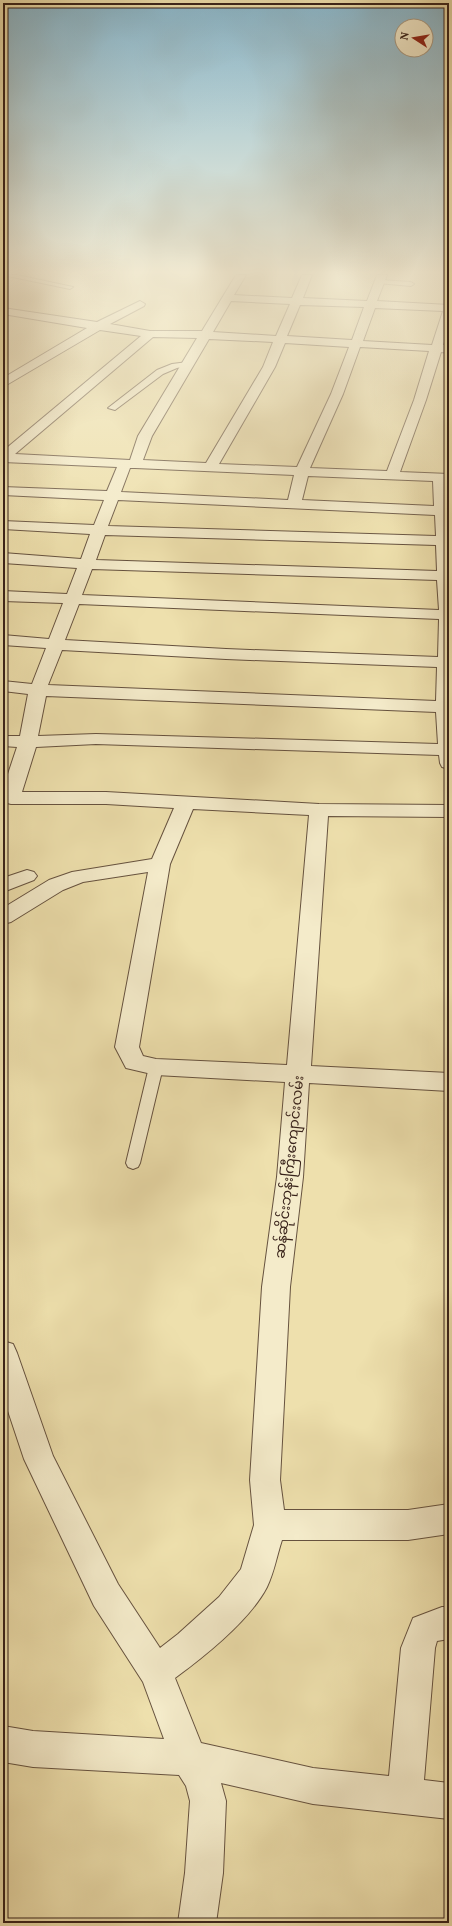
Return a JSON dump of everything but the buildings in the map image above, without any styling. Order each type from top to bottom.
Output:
[{"type":"street","points":[[3,383],[33,365]]},
{"type":"street","points":[[3,458],[113,365]]},
{"type":"street","points":[[187,365],[145,436],[113,497],[38,690],[28,742],[7,797],[106,798],[319,810],[449,812]]},
{"type":"street","points":[[210,467],[270,365]]},
{"type":"street","points":[[294,504],[302,470],[337,394],[348,365]]},
{"type":"street","points":[[392,475],[420,400],[436,365]]},
{"type":"street","points":[[3,370],[20,373]]},
{"type":"street","points":[[3,458],[302,470],[444,478],[442,511],[448,615],[447,707],[449,755],[96,740],[28,742],[3,740]]},
{"type":"street","points":[[3,491],[442,511]]},
{"type":"street","points":[[3,525],[100,530],[443,541]]},
{"type":"street","points":[[3,558],[86,564],[445,576]]},
{"type":"street","points":[[3,596],[448,615]]},
{"type":"street","points":[[3,640],[311,658],[448,662]]},
{"type":"street","points":[[3,686],[38,690],[447,707]]},
{"type":"street","points":[[186,803],[160,864],[127,1047],[134,1062],[156,1067],[299,1073],[449,1082]]},
{"type":"street","name":"ဆန်ဆိုင်းဘုန်းကြီးကျောင်းလမ်း","points":[[270,1525],[265,1480],[276,1287],[290,1177],[319,810]]},
{"type":"street","points":[[3,917],[56,885],[79,876],[160,864]]},
{"type":"street","points":[[3,886],[27,876]]},
{"type":"street","points":[[3,1353],[39,1460],[106,1595],[156,1672],[189,1758],[202,1779],[208,1801],[204,1873],[197,1923]]},
{"type":"street","points":[[156,1672],[190,1646],[236,1602],[255,1577],[270,1525],[408,1525],[449,1520]]},
{"type":"street","points":[[405,1796],[418,1648],[425,1630],[442,1623],[449,1623]]},
{"type":"street","points":[[3,1744],[34,1749],[189,1758],[313,1786],[449,1801]]},
{"type":"lane","points":[[112,408],[160,372],[182,365]]},
{"type":"lane","points":[[133,1163],[156,1067]]}]
